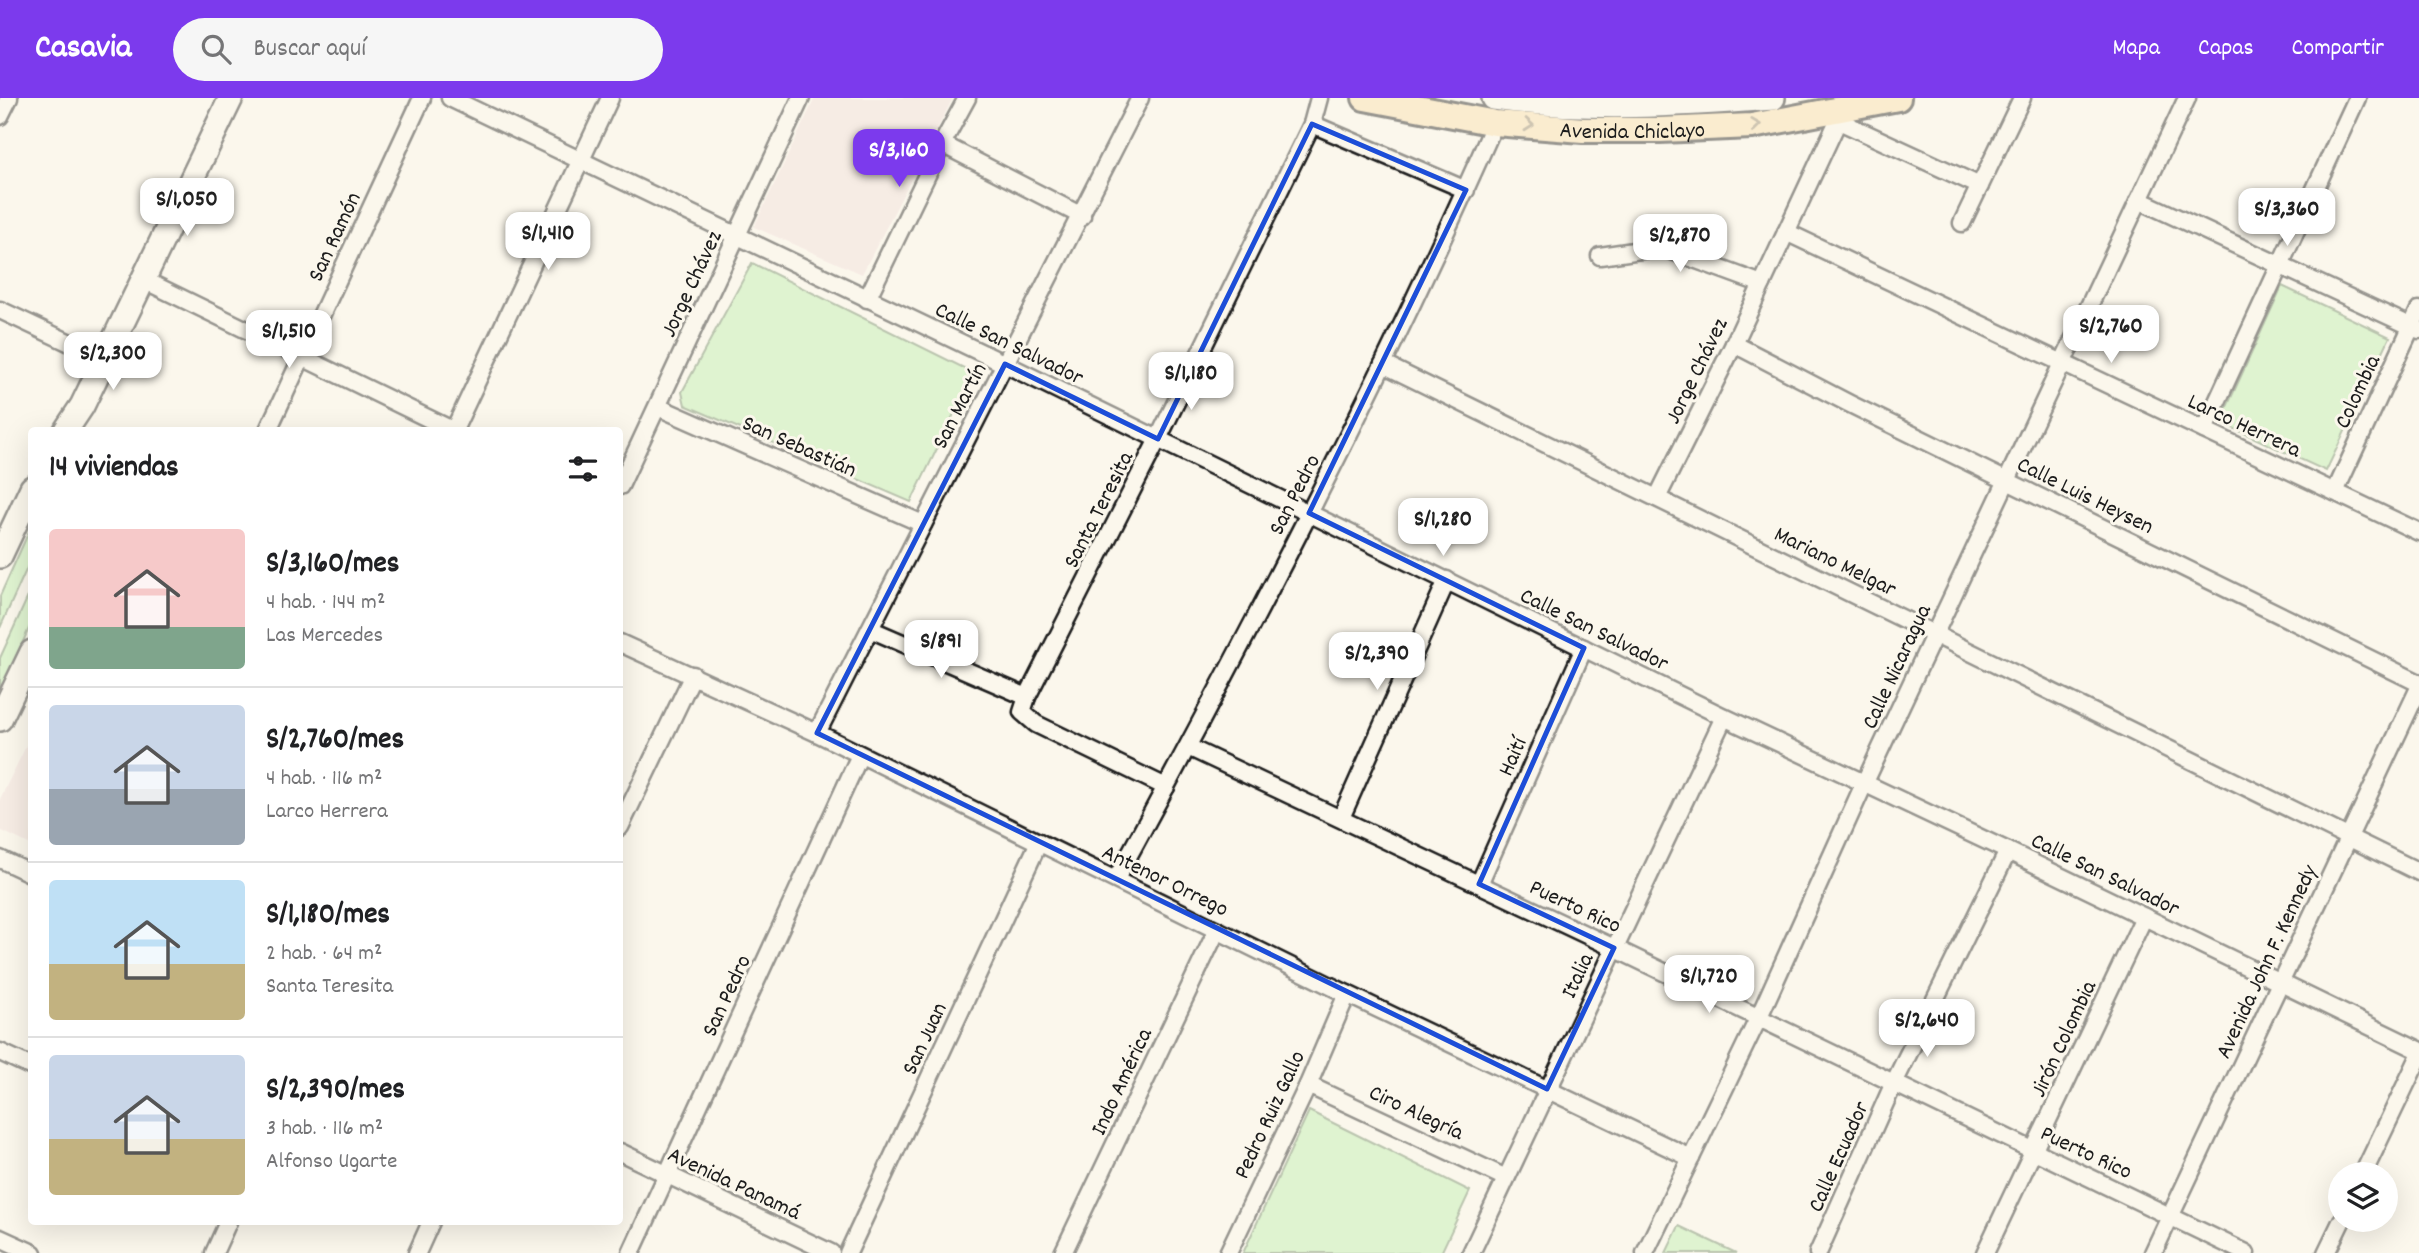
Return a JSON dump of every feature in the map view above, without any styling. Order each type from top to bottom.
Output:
[{"type":"main road","name":"Avenida Chiclayo","points":[[1365,98],[1495,123],[1583,130],[1752,126],[1841,115],[1898,98]]},
{"type":"street","points":[[0,116],[9,98]]},
{"type":"street","points":[[68,427],[82,406],[231,98]]},
{"type":"street","name":"San Ramón","points":[[269,427],[422,98]]},
{"type":"street","name":"Calle San Salvador","points":[[450,98],[1005,364],[1724,717],[2419,1050]]},
{"type":"street","points":[[454,427],[610,98]]},
{"type":"street","name":"Jorge Chávez","points":[[623,480],[801,98]]},
{"type":"street","points":[[867,299],[967,98]]},
{"type":"street","name":"San Martín","points":[[817,733],[1140,98]]},
{"type":"street","name":"Santa Teresita","points":[[1024,705],[1312,124],[1319,98]]},
{"type":"street","name":"Avenida Chiclayo","points":[[1494,98],[1637,107],[1773,98]]},
{"type":"street","points":[[1962,223],[2022,98]]},
{"type":"street","name":"Calle Nicaragua","points":[[1645,1253],[1758,1019],[1864,784],[2187,98]]},
{"type":"street","points":[[2204,429],[2357,98]]},
{"type":"street","points":[[1841,115],[1980,187]]},
{"type":"street","name":"Jorge Chávez","points":[[1657,498],[1734,344],[1841,115]]},
{"type":"street","name":"San Pedro","points":[[1116,879],[1188,747],[1309,513],[1383,365],[1495,123]]},
{"type":"street","points":[[1312,124],[1466,190]]},
{"type":"street","points":[[942,144],[1082,216]]},
{"type":"street","points":[[2139,200],[2415,328]]},
{"type":"street","name":"Larco Herrera","points":[[1786,232],[2419,532]]},
{"type":"street","points":[[1600,256],[1661,247],[1762,284]]},
{"type":"street","points":[[142,279],[447,427]]},
{"type":"street","points":[[0,310],[104,359]]},
{"type":"street","name":"Colombia","points":[[2335,492],[2415,328],[2419,310]]},
{"type":"street","name":"Calle Luis Heysen","points":[[1734,344],[2419,685]]},
{"type":"street","name":"Mariano Melgar","points":[[1383,365],[2419,872]]},
{"type":"street","points":[[82,406],[82,427]]},
{"type":"street","name":"San Sebastián","points":[[658,407],[923,524]]},
{"type":"street","points":[[0,556],[28,496]]},
{"type":"street","points":[[1341,818],[1447,580]]},
{"type":"street","points":[[870,629],[1024,705],[1036,724],[1166,787]]},
{"type":"street","name":"Antenor Orrego","points":[[623,644],[817,733],[1347,994],[1691,1158]]},
{"type":"street","name":"Haití","points":[[1479,884],[1584,648]]},
{"type":"street","points":[[0,719],[28,660]]},
{"type":"street","points":[[623,821],[693,675]]},
{"type":"street","name":"Avenida John F. Kennedy","points":[[2153,1253],[2419,685]]},
{"type":"street","name":"Italia","points":[[1471,1253],[1724,717]]},
{"type":"street","name":"Puerto Rico","points":[[1188,747],[1614,948],[2246,1253]]},
{"type":"street","name":"San Pedro","points":[[631,1253],[860,755]]},
{"type":"street","name":"San Juan","points":[[848,1253],[1039,842]]},
{"type":"street","name":"Calle Ecuador","points":[[1818,1253],[1894,1085],[2008,851]]},
{"type":"street","points":[[0,859],[28,872]]},
{"type":"street","name":"Jirón Colombia","points":[[1985,1253],[2144,917]]},
{"type":"street","name":"Indo América","points":[[1063,1253],[1217,929]]},
{"type":"street","name":"Pedro Ruiz Gallo","points":[[1228,1253],[1308,1085],[1347,994]]},
{"type":"street","points":[[0,1052],[28,1065]]},
{"type":"street","points":[[2369,1162],[2419,1057]]},
{"type":"street","name":"Ciro Alegría","points":[[1308,1085],[1506,1178]]},
{"type":"street","name":"Avenida Panamá","points":[[623,1153],[831,1253]]},
{"type":"street","points":[[214,1253],[227,1225]]},
{"type":"street","points":[[417,1253],[430,1225]]},
{"type":"street","points":[[2326,1253],[2336,1232]]},
{"type":"street","points":[[0,1238],[33,1253]]},
{"type":"highlighted area","points":[[1312,124],[1466,190],[1309,513],[1584,648],[1479,884],[1614,948],[1547,1089],[817,733],[1005,364],[1158,439]]},
{"type":"shaded area","points":[[815,98],[953,98],[862,274],[754,227]]},
{"type":"shaded area","points":[[28,742],[28,844],[0,830],[0,799]]},
{"type":"green space","points":[[752,263],[974,373],[911,502],[685,405],[682,392]]},
{"type":"green space","points":[[2282,286],[2390,337],[2326,471],[2220,422]]},
{"type":"green space","points":[[28,534],[28,566],[0,628],[0,596]]},
{"type":"green space","points":[[28,597],[28,631],[0,692],[0,658]]},
{"type":"green space","points":[[1309,1111],[1470,1191],[1441,1253],[1243,1253]]},
{"type":"green space","points":[[1679,1226],[1736,1253],[1666,1253]]}]
